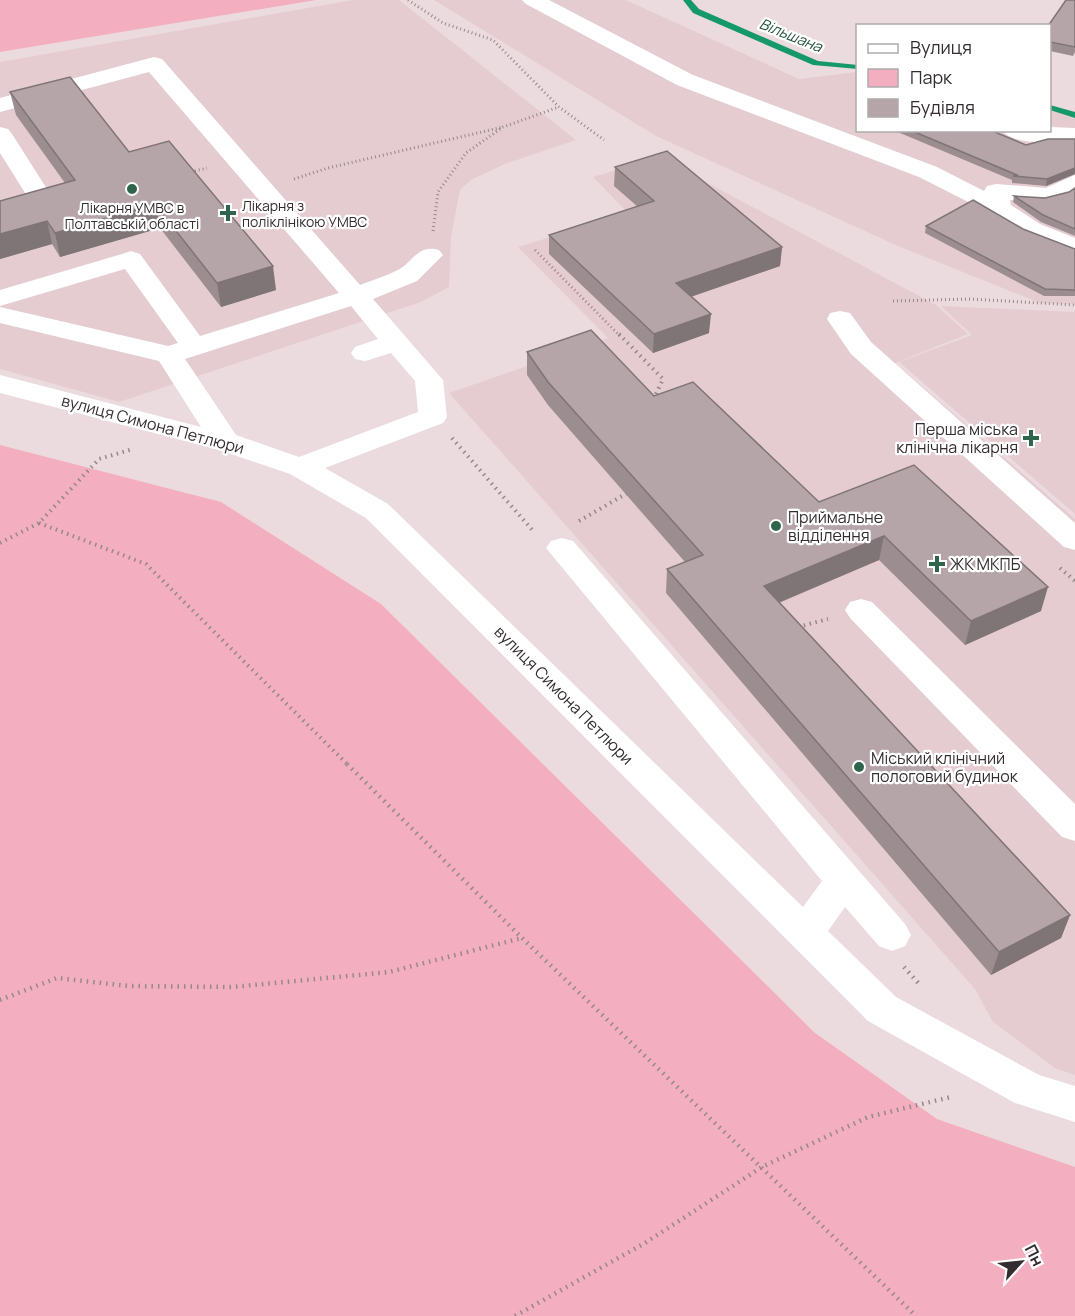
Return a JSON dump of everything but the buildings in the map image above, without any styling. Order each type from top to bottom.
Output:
[{"type":"street","points":[[532,0],[685,81],[928,172],[999,208],[1031,229],[1075,247]]},
{"type":"street","points":[[0,105],[154,64],[429,380],[433,417],[300,467]]},
{"type":"street","points":[[1019,132],[1075,135]]},
{"type":"street","points":[[0,134],[42,200],[0,212]]},
{"type":"street","points":[[1050,196],[1075,182]]},
{"type":"street","points":[[999,208],[996,191],[1050,196],[1067,208],[1075,208]]},
{"type":"street","points":[[0,315],[182,351],[356,296],[408,274],[430,255]]},
{"type":"street","points":[[0,298],[131,259],[182,351],[226,442]]},
{"type":"street","points":[[840,320],[861,348],[1075,540]]},
{"type":"street","points":[[364,353],[395,342]]},
{"type":"street","name":"вулиця Симона Петлюри","points":[[0,384],[226,442],[300,467],[376,511],[882,1009],[1029,1090],[1075,1104]]},
{"type":"street","points":[[562,548],[843,880],[892,934]]},
{"type":"street","points":[[861,610],[1075,827]]},
{"type":"street","points":[[805,934],[843,880]]},
{"type":"path","points":[[408,0],[443,23],[493,40],[559,108],[604,140]]},
{"type":"path","points":[[264,189],[328,168],[503,127],[559,108]]},
{"type":"path","points":[[430,255],[438,192],[466,153],[503,127]]},
{"type":"path","points":[[535,250],[663,379],[655,396],[645,400]]},
{"type":"path","points":[[893,302],[970,299],[1075,305]]},
{"type":"path","points":[[0,543],[39,523],[99,459],[136,448]]},
{"type":"path","points":[[599,510],[635,489]]},
{"type":"path","points":[[39,523],[146,564],[522,938],[916,1316]]},
{"type":"path","points":[[790,620],[797,627],[861,610]]},
{"type":"path","points":[[0,1000],[57,978],[129,986],[233,987],[389,972],[522,938]]},
{"type":"path","points":[[515,1316],[645,1243],[762,1167],[868,1116],[951,1097]]},
{"type":"shaded area","name":"Лікарня з поліклінікою УМВС","points":[[353,0],[399,0],[576,140],[505,164],[471,180],[460,190],[451,237],[449,287],[421,302],[119,402],[0,369],[0,62]]},
{"type":"shaded area","points":[[434,0],[626,0],[799,79],[856,72],[856,132],[1051,132],[1051,106],[1075,117],[1075,304],[1040,303],[898,246],[656,136]]},
{"type":"shaded area","points":[[659,157],[936,305],[968,334],[895,363],[1075,519],[1075,1075],[1055,1068],[993,1022],[975,989],[449,393],[608,338],[518,247],[628,213],[593,177]]},
{"type":"shaded area","name":"Перша міська клінічна лікарня","points":[[941,306],[1075,312],[1075,514],[899,362],[972,335]]},
{"type":"green space","points":[[0,0],[316,0],[0,52]]},
{"type":"green space","points":[[0,445],[221,502],[381,604],[815,1033],[937,1119],[1075,1167],[1075,1316],[0,1316]]},
{"type":"waterway","name":"Вільшана","points":[[687,0],[696,11],[816,63],[856,67]]},
{"type":"waterway","name":"Вільшана","points":[[1051,108],[1075,115]]},
{"type":"place","name":"Лікарня УМВС в Полтавській області","points":[[132,189]]},
{"type":"place","name":"Лікарня з поліклінікою УМВС","points":[[228,213]]},
{"type":"place","name":"Перша міська клінічна лікарня","points":[[1031,438]]},
{"type":"place","name":"Приймальне відділення","points":[[776,526]]},
{"type":"place","name":"ЖК МКПБ","points":[[937,564]]},
{"type":"place","name":"Міський клінічний пологовий будинок","points":[[859,767]]}]
